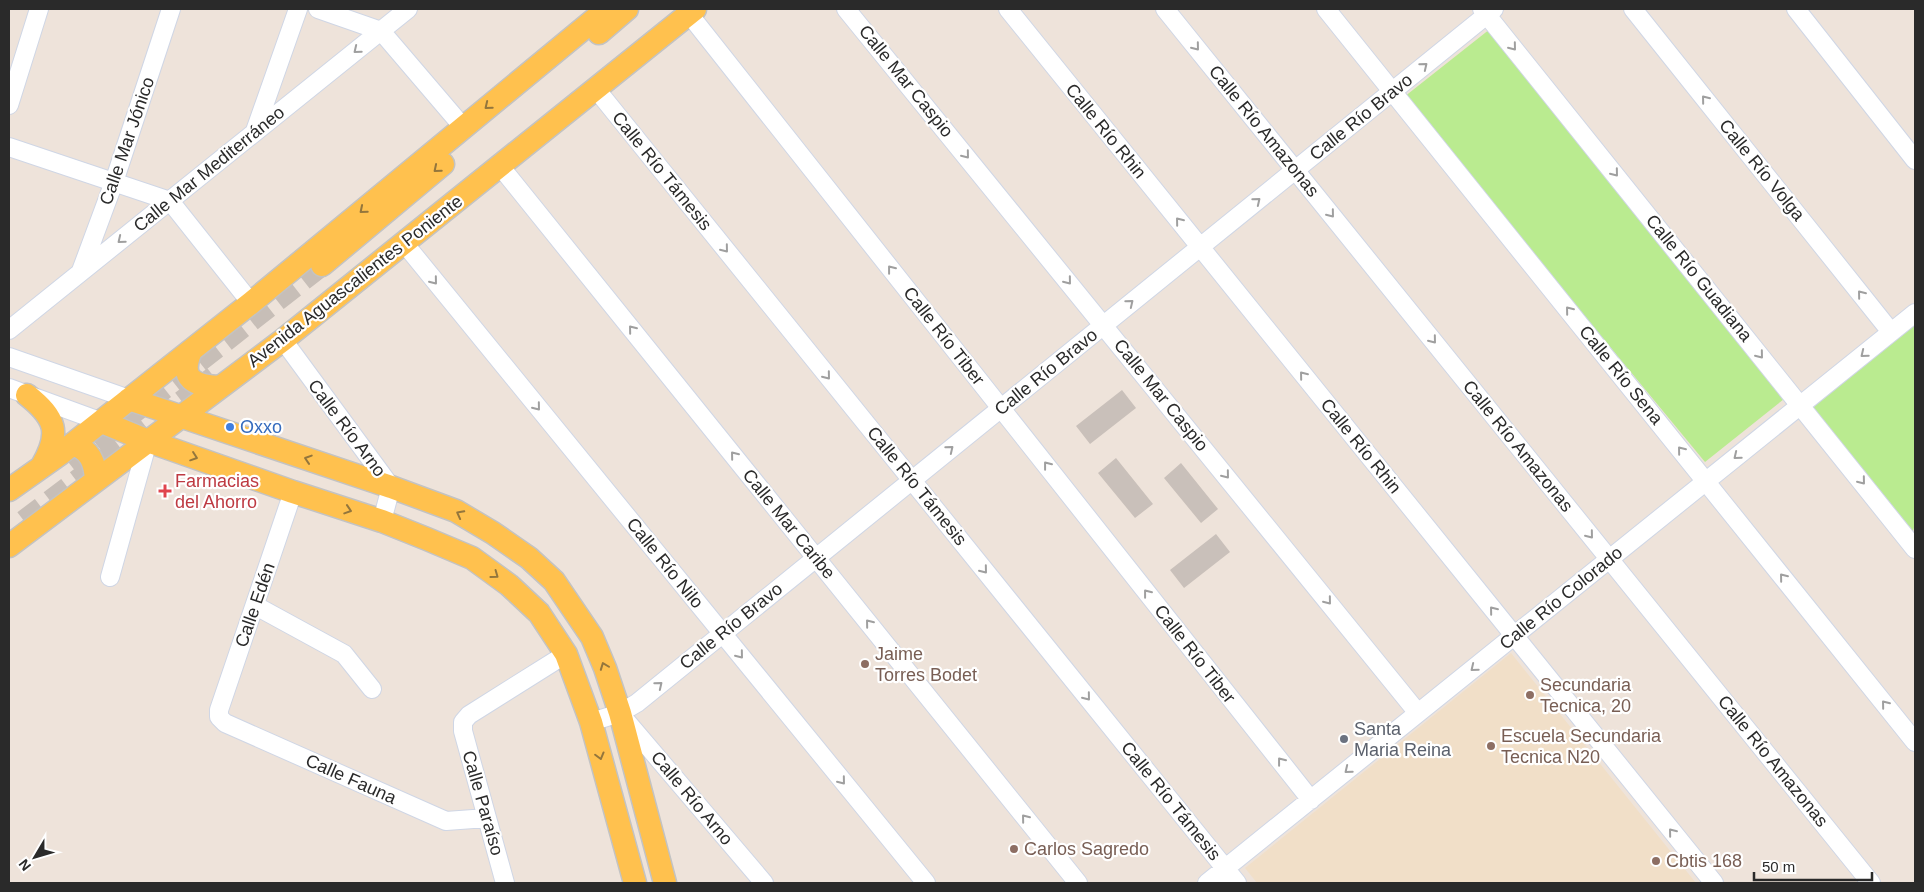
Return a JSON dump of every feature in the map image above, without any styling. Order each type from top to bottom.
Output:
[{"type":"main road","points":[[9,507],[129,399],[251,303],[606,9]]},
{"type":"main road","name":"Avenida Aguascalientes Poniente","points":[[322,265],[627,9]]},
{"type":"main road","name":"Avenida Aguascalientes Poniente","points":[[217,382],[283,340],[596,88],[686,10]]},
{"type":"main road","name":"Avenida Aguascalientes Poniente","points":[[9,546],[180,417],[217,382],[686,10]]},
{"type":"main road","points":[[191,351],[186,362],[186,370],[190,378],[197,384],[217,382]]},
{"type":"main road","points":[[18,392],[41,406],[49,416],[54,429],[50,451],[39,470]]},
{"type":"main road","points":[[129,399],[391,487],[456,511],[493,533],[529,558],[554,581],[592,637],[605,668],[620,712],[665,883]]},
{"type":"main road","points":[[102,422],[148,441],[382,521],[472,558],[509,585],[539,612],[566,654],[591,722],[635,883]]},
{"type":"main road","points":[[9,490],[39,470],[71,453],[87,451],[95,468],[96,480]]},
{"type":"street","points":[[9,105],[39,9]]},
{"type":"street","name":"Calle Mar Jónico","points":[[81,272],[114,182],[171,9]]},
{"type":"street","points":[[255,132],[298,9]]},
{"type":"street","points":[[318,9],[381,31],[464,126]]},
{"type":"street","name":"Calle Mar Mediterráneo","points":[[9,330],[408,9]]},
{"type":"street","name":"Calle Mar Caspio","points":[[846,9],[1418,713]]},
{"type":"street","name":"Calle Río Rhin","points":[[1008,9],[1714,883]]},
{"type":"street","name":"Calle Río Amazonas","points":[[1165,9],[1871,883]]},
{"type":"street","name":"Calle Río Sena","points":[[1326,9],[1915,742]]},
{"type":"street","name":"Calle Río Volga","points":[[1633,9],[1891,332]]},
{"type":"street","points":[[1796,9],[1915,160]]},
{"type":"street","name":"Calle Río Tiber","points":[[686,10],[1311,800]]},
{"type":"street","name":"Calle Río Bravo","points":[[591,722],[620,712],[637,703],[1393,91],[1488,11]]},
{"type":"street","name":"Calle Río Guadiana","points":[[1488,11],[1801,405],[1914,543]]},
{"type":"street","name":"Calle Río Támesis","points":[[596,88],[1237,883]]},
{"type":"street","points":[[9,147],[170,200],[251,303]]},
{"type":"street","name":"Calle Mar Caribe","points":[[500,166],[1078,883]]},
{"type":"street","name":"Calle Río Nilo","points":[[404,243],[926,883]]},
{"type":"street","name":"Calle Río Colorado","points":[[1207,883],[1915,313]]},
{"type":"street","name":"Calle Río Arno","points":[[283,340],[391,487],[382,521]]},
{"type":"street","points":[[9,357],[129,399]]},
{"type":"street","points":[[18,392],[102,422]]},
{"type":"street","points":[[110,577],[148,441]]},
{"type":"street","name":"Calle Edén","points":[[220,717],[219,710],[256,606],[293,492]]},
{"type":"street","points":[[256,606],[344,654],[372,689]]},
{"type":"street","name":"Calle Paraíso","points":[[505,883],[462,731],[463,722],[469,715],[566,654]]},
{"type":"street","name":"Calle Río Arno","points":[[620,712],[764,883]]},
{"type":"street","name":"Calle Fauna","points":[[220,717],[225,723],[446,820],[488,818]]},
{"type":"shaded area","name":"Escuela Secundaria Tecnica N20","points":[[1511,653],[1696,883],[1257,883],[1245,868]]},
{"type":"green space","points":[[1490,29],[1784,399],[1705,462],[1404,97]]},
{"type":"green space","points":[[1915,323],[1915,524],[1913,531],[1811,405]]},
{"type":"building","points":[[1122,390],[1136,408],[1090,444],[1076,426]]},
{"type":"building","points":[[1116,458],[1153,504],[1135,518],[1098,473]]},
{"type":"building","points":[[1181,463],[1218,509],[1201,523],[1164,478]]},
{"type":"building","points":[[1216,534],[1230,552],[1184,588],[1170,570]]},
{"type":"tunnel","points":[[69,463],[322,265]]},
{"type":"tunnel","points":[[24,521],[214,377]]},
{"type":"place","name":"Oxxo","points":[[230,427]]},
{"type":"place","name":"Farmacias del Ahorro","points":[[165,491]]},
{"type":"place","name":"Jaime Torres Bodet","points":[[865,664]]},
{"type":"place","name":"Secundaria Tecnica, 20","points":[[1530,695]]},
{"type":"place","name":"Santa Maria Reina","points":[[1344,739]]},
{"type":"place","name":"Escuela Secundaria Tecnica N20","points":[[1491,746]]},
{"type":"place","name":"Carlos Sagredo","points":[[1014,849]]},
{"type":"place","name":"Cbtis 168","points":[[1656,861]]}]
